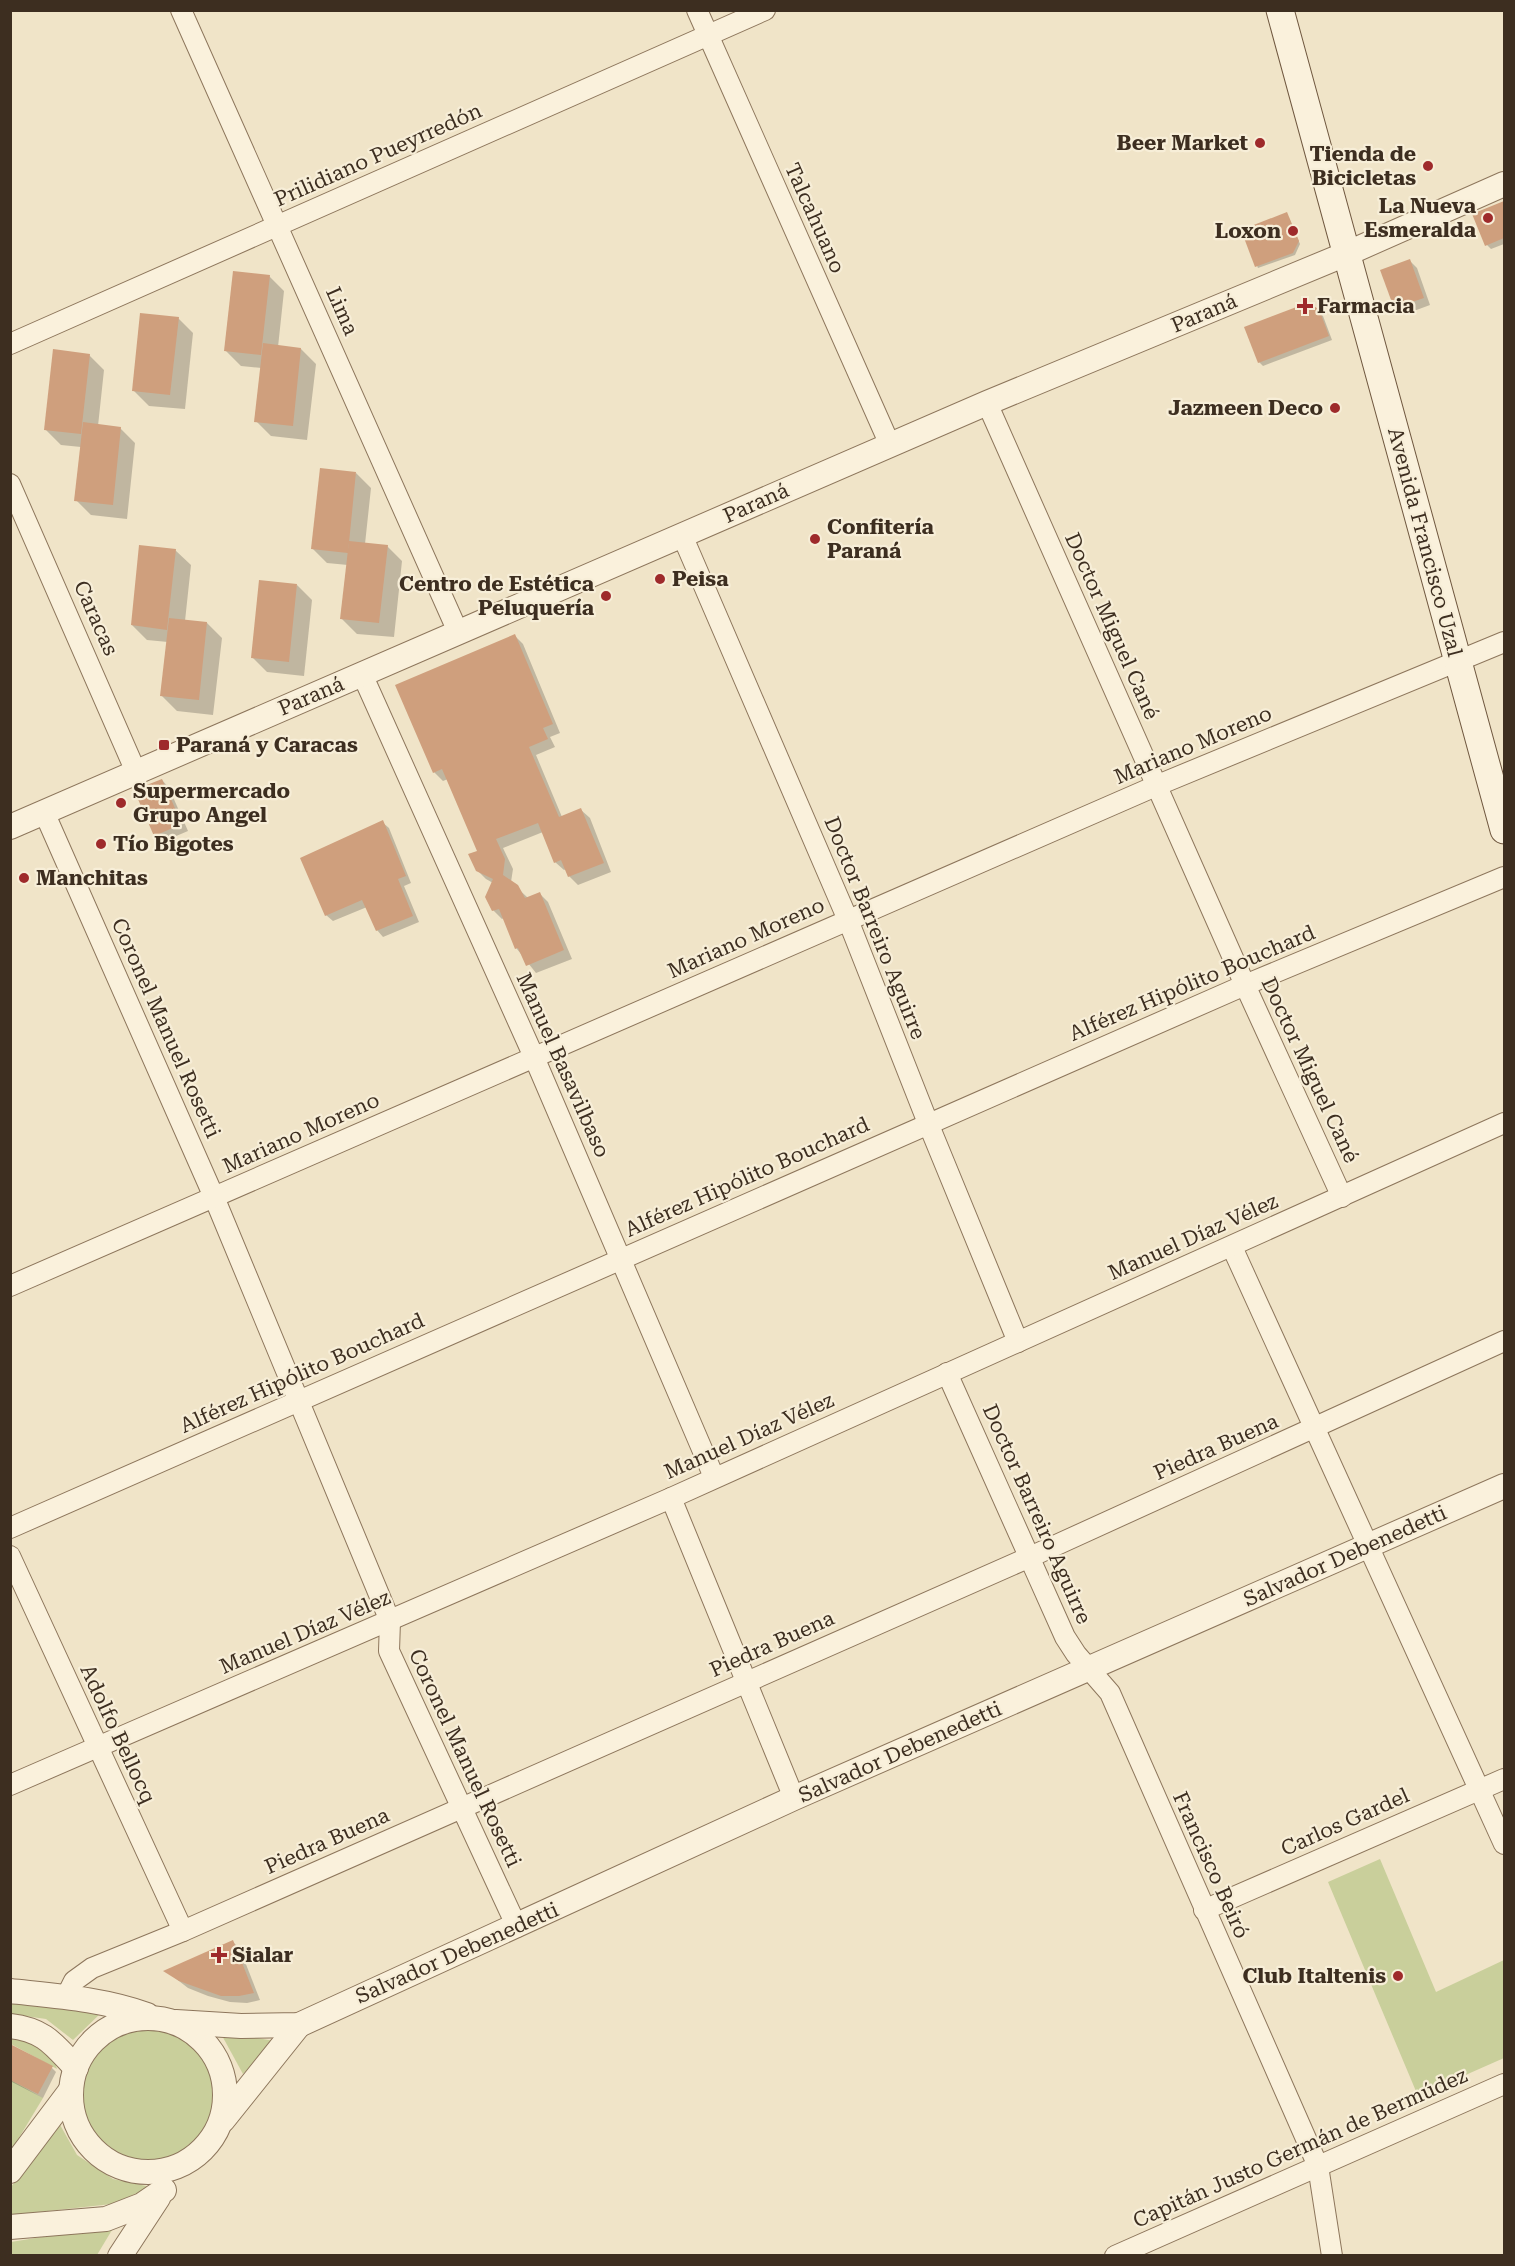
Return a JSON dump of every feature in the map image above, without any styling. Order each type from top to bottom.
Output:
[{"type":"main road","name":"Avenida Francisco Uzal","points":[[1280,10],[1504,830]]},
{"type":"street","name":"Lima","points":[[181,10],[458,632]]},
{"type":"street","name":"Talcahuano","points":[[697,10],[890,445]]},
{"type":"street","name":"Prilidiano Pueyrredón","points":[[10,344],[765,10]]},
{"type":"street","name":"Paraná","points":[[10,827],[987,403],[1346,254],[1504,184]]},
{"type":"street","name":"Doctor Miguel Cané","points":[[987,403],[1245,985],[1342,1197]]},
{"type":"street","name":"Caracas","points":[[10,484],[136,772]]},
{"type":"street","name":"Doctor Barreiro Aguirre","points":[[682,535],[848,920],[1018,1342]]},
{"type":"street","name":"Mariano Moreno","points":[[10,1286],[1158,785],[1504,642]]},
{"type":"street","name":"Manuel Basavilbaso","points":[[362,674],[534,1057],[714,1477]]},
{"type":"street","name":"Coronel Manuel Rosetti","points":[[44,812],[214,1197],[390,1621],[389,1651],[517,1927]]},
{"type":"street","name":"Alférez Hipólito Bouchard","points":[[10,1528],[928,1123],[1245,985],[1504,877]]},
{"type":"street","name":"Manuel Díaz Vélez","points":[[10,1785],[671,1498],[1504,1124]]},
{"type":"street","points":[[1232,1247],[1504,1844]]},
{"type":"street","name":"Piedra Buena","points":[[66,1997],[74,1981],[92,1968],[183,1931],[1030,1557],[1504,1341]]},
{"type":"street","name":"Doctor Barreiro Aguirre","points":[[947,1373],[1065,1637],[1090,1669]]},
{"type":"street","name":"Salvador Debenedetti","points":[[164,2020],[241,2026],[299,2025],[794,1798],[1504,1486]]},
{"type":"street","points":[[671,1498],[794,1798]]},
{"type":"street","name":"Adolfo Bellocq","points":[[10,1556],[96,1747],[183,1931]]},
{"type":"street","name":"Francisco Beiró","points":[[1090,1669],[1110,1693],[1318,2166],[1332,2256]]},
{"type":"street","name":"Carlos Gardel","points":[[1204,1910],[1504,1779]]},
{"type":"street","points":[[10,1991],[66,1997],[132,2010],[197,2034],[213,2052],[223,2074],[226,2098],[221,2122],[212,2139],[199,2153],[183,2164],[166,2170],[148,2172],[130,2170],[113,2164],[98,2154],[77,2125],[72,2108],[73,2079],[49,2039],[10,2026]]},
{"type":"street","points":[[10,2171],[73,2079],[83,2054],[93,2040],[106,2030],[128,2021],[164,2020]]},
{"type":"street","name":"Salvador Debenedetti","points":[[221,2122],[299,2025]]},
{"type":"street","name":"Capitán Justo Germán de Bermúdez","points":[[1115,2256],[1504,2084]]},
{"type":"street","points":[[120,2256],[183,2164]]},
{"type":"street","points":[[10,2227],[106,2219],[142,2205],[164,2190]]},
{"type":"green space","name":"Club Italtenis","points":[[1380,1859],[1436,1992],[1504,1960],[1504,2058],[1418,2096],[1328,1882]]},
{"type":"green space","points":[[11,2000],[102,2012],[73,2040],[46,2019],[11,2014]]},
{"type":"green space","points":[[149,2018],[178,2024],[192,2031],[203,2041],[213,2052],[220,2066],[226,2095],[220,2124],[213,2138],[203,2149],[192,2159],[178,2166],[149,2172],[120,2166],[106,2159],[95,2149],[85,2138],[78,2124],[72,2095],[78,2066],[85,2052],[95,2041],[106,2031],[120,2024]]},
{"type":"green space","points":[[220,2032],[275,2041],[243,2074]]},
{"type":"green space","points":[[10,2034],[51,2050],[57,2069],[11,2044]]},
{"type":"green space","points":[[11,2080],[43,2098],[11,2151]]},
{"type":"green space","points":[[59,2123],[77,2155],[113,2179],[151,2187],[112,2204],[11,2215],[11,2187]]},
{"type":"green space","points":[[115,2225],[97,2255],[11,2256],[11,2242]]},
{"type":"building","points":[[1504,201],[1504,238],[1485,246],[1472,214]]},
{"type":"building","points":[[1287,212],[1299,241],[1293,253],[1255,267],[1241,230]]},
{"type":"building","points":[[1410,259],[1424,298],[1394,308],[1380,270]]},
{"type":"building","points":[[233,271],[270,275],[261,355],[224,351]]},
{"type":"building","points":[[1307,303],[1319,309],[1329,336],[1258,363],[1244,327]]},
{"type":"building","points":[[140,313],[179,317],[170,395],[132,391]]},
{"type":"building","points":[[263,343],[301,348],[293,426],[254,422]]},
{"type":"building","points":[[53,349],[90,354],[81,434],[44,430]]},
{"type":"building","points":[[83,422],[121,427],[113,505],[74,501]]},
{"type":"building","points":[[320,468],[356,472],[348,553],[311,549]]},
{"type":"building","points":[[349,541],[388,545],[379,623],[340,619]]},
{"type":"building","points":[[139,545],[176,549],[167,630],[131,625]]},
{"type":"building","points":[[259,580],[297,584],[289,662],[251,658]]},
{"type":"building","points":[[169,618],[207,622],[199,700],[160,696]]},
{"type":"building","points":[[515,634],[553,724],[543,728],[548,739],[529,747],[559,817],[581,808],[604,863],[568,877],[561,860],[554,863],[538,823],[496,839],[505,859],[503,875],[518,885],[525,898],[540,892],[564,950],[526,966],[518,948],[515,949],[499,909],[492,911],[485,897],[493,879],[476,871],[468,854],[477,851],[442,769],[433,773],[395,685]]},
{"type":"building","points":[[162,779],[182,824],[154,836],[134,790]]},
{"type":"building","points":[[383,820],[406,876],[398,879],[413,916],[376,931],[362,900],[325,916],[300,858]]},
{"type":"building","name":"Sialar","points":[[233,1940],[254,1993],[221,1996],[179,1981],[163,1971]]},
{"type":"building","points":[[10,2044],[53,2066],[38,2094],[10,2080]]},
{"type":"place","name":"Beer Market","points":[[1260,143]]},
{"type":"place","name":"Tienda de Bicicletas","points":[[1428,166]]},
{"type":"place","name":"La Nueva Esmeralda","points":[[1488,218]]},
{"type":"place","name":"Loxon","points":[[1293,231]]},
{"type":"place","name":"Farmacia","points":[[1305,306]]},
{"type":"place","name":"Jazmeen Deco","points":[[1335,408]]},
{"type":"place","name":"Confitería Paraná","points":[[815,539]]},
{"type":"place","name":"Peisa","points":[[660,579]]},
{"type":"place","name":"Centro de Estética Peluquería","points":[[606,596]]},
{"type":"place","name":"Paraná y Caracas","points":[[164,745]]},
{"type":"place","name":"Supermercado Grupo Angel","points":[[121,803]]},
{"type":"place","name":"Tío Bigotes","points":[[101,844]]},
{"type":"place","name":"Manchitas","points":[[24,878]]},
{"type":"place","name":"Sialar","points":[[219,1955]]},
{"type":"place","name":"Club Italtenis","points":[[1398,1976]]}]
